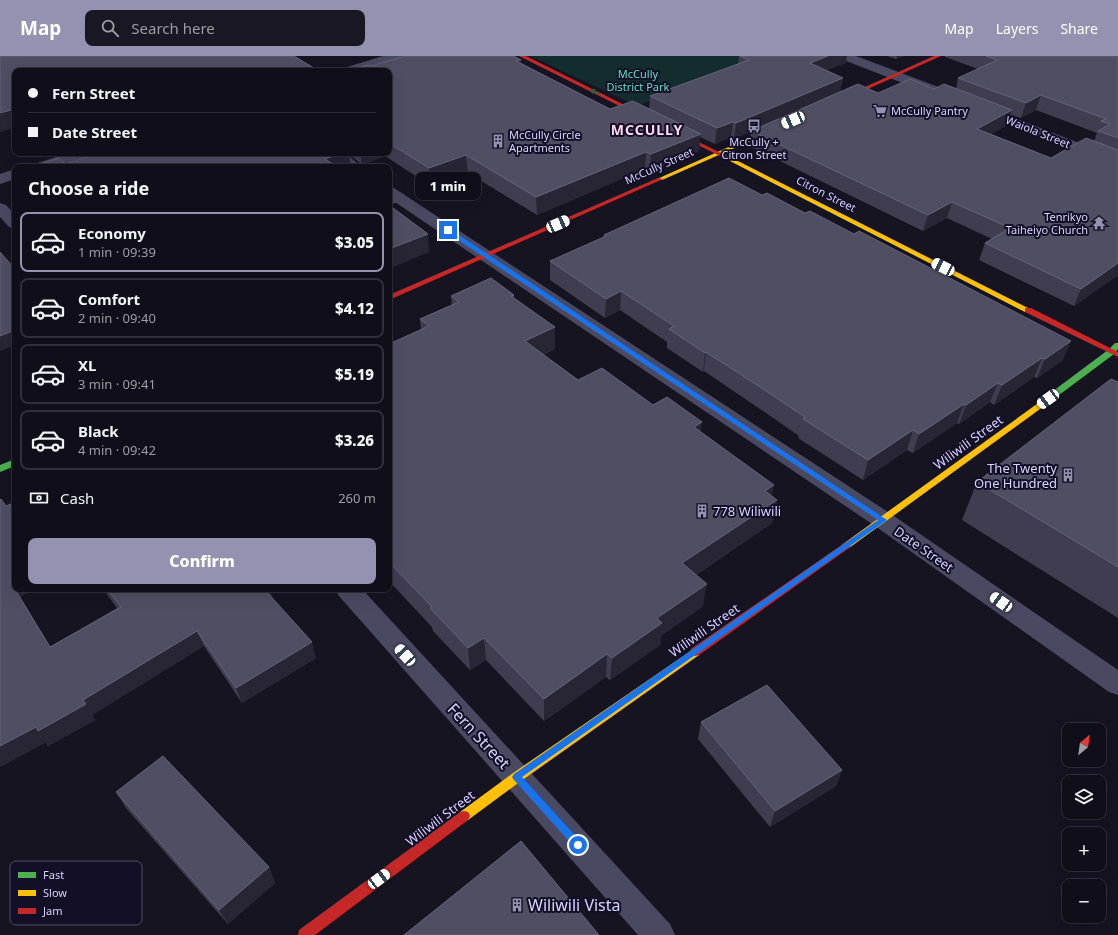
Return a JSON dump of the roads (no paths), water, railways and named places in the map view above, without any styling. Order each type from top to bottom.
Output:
[{"type":"street","points":[[358,68],[396,56]]},
{"type":"street","name":"Citron Street","points":[[522,56],[718,153],[1115,354]]},
{"type":"street","points":[[846,56],[945,95]]},
{"type":"street","points":[[830,104],[938,56]]},
{"type":"street","name":"Waiola Street","points":[[967,104],[1118,163]]},
{"type":"street","name":"McCully Street","points":[[392,297],[786,123]]},
{"type":"street","points":[[48,164],[74,156]]},
{"type":"street","points":[[339,156],[351,164]]},
{"type":"street","points":[[0,179],[12,175]]},
{"type":"street","name":"Date Street","points":[[392,196],[883,520],[1118,684]]},
{"type":"street","points":[[0,208],[12,221]]},
{"type":"street","name":"Wiliwili Street","points":[[304,935],[517,777],[883,520],[1115,354],[1118,345]]},
{"type":"street","points":[[0,469],[12,463]]},
{"type":"street","name":"Fern Street","points":[[350,592],[659,935]]},
{"type":"place","name":"McCully Pantry","points":[[880,111]]},
{"type":"place","name":"McCully + Citron Street","points":[[754,126]]},
{"type":"place","name":"McCully Circle Apartments","points":[[498,141]]},
{"type":"place","name":"Tenrikyo Taiheiyo Church","points":[[1099,223]]},
{"type":"place","name":"The Twenty One Hundred","points":[[1068,475]]},
{"type":"place","name":"778 Wiliwili","points":[[702,511]]},
{"type":"place","name":"Wiliwili Vista","points":[[517,905]]},
{"type":"district","name":"MCCULLY","points":[[647,130]]},
{"type":"park label","name":"McCully District Park","points":[[638,80]]}]
